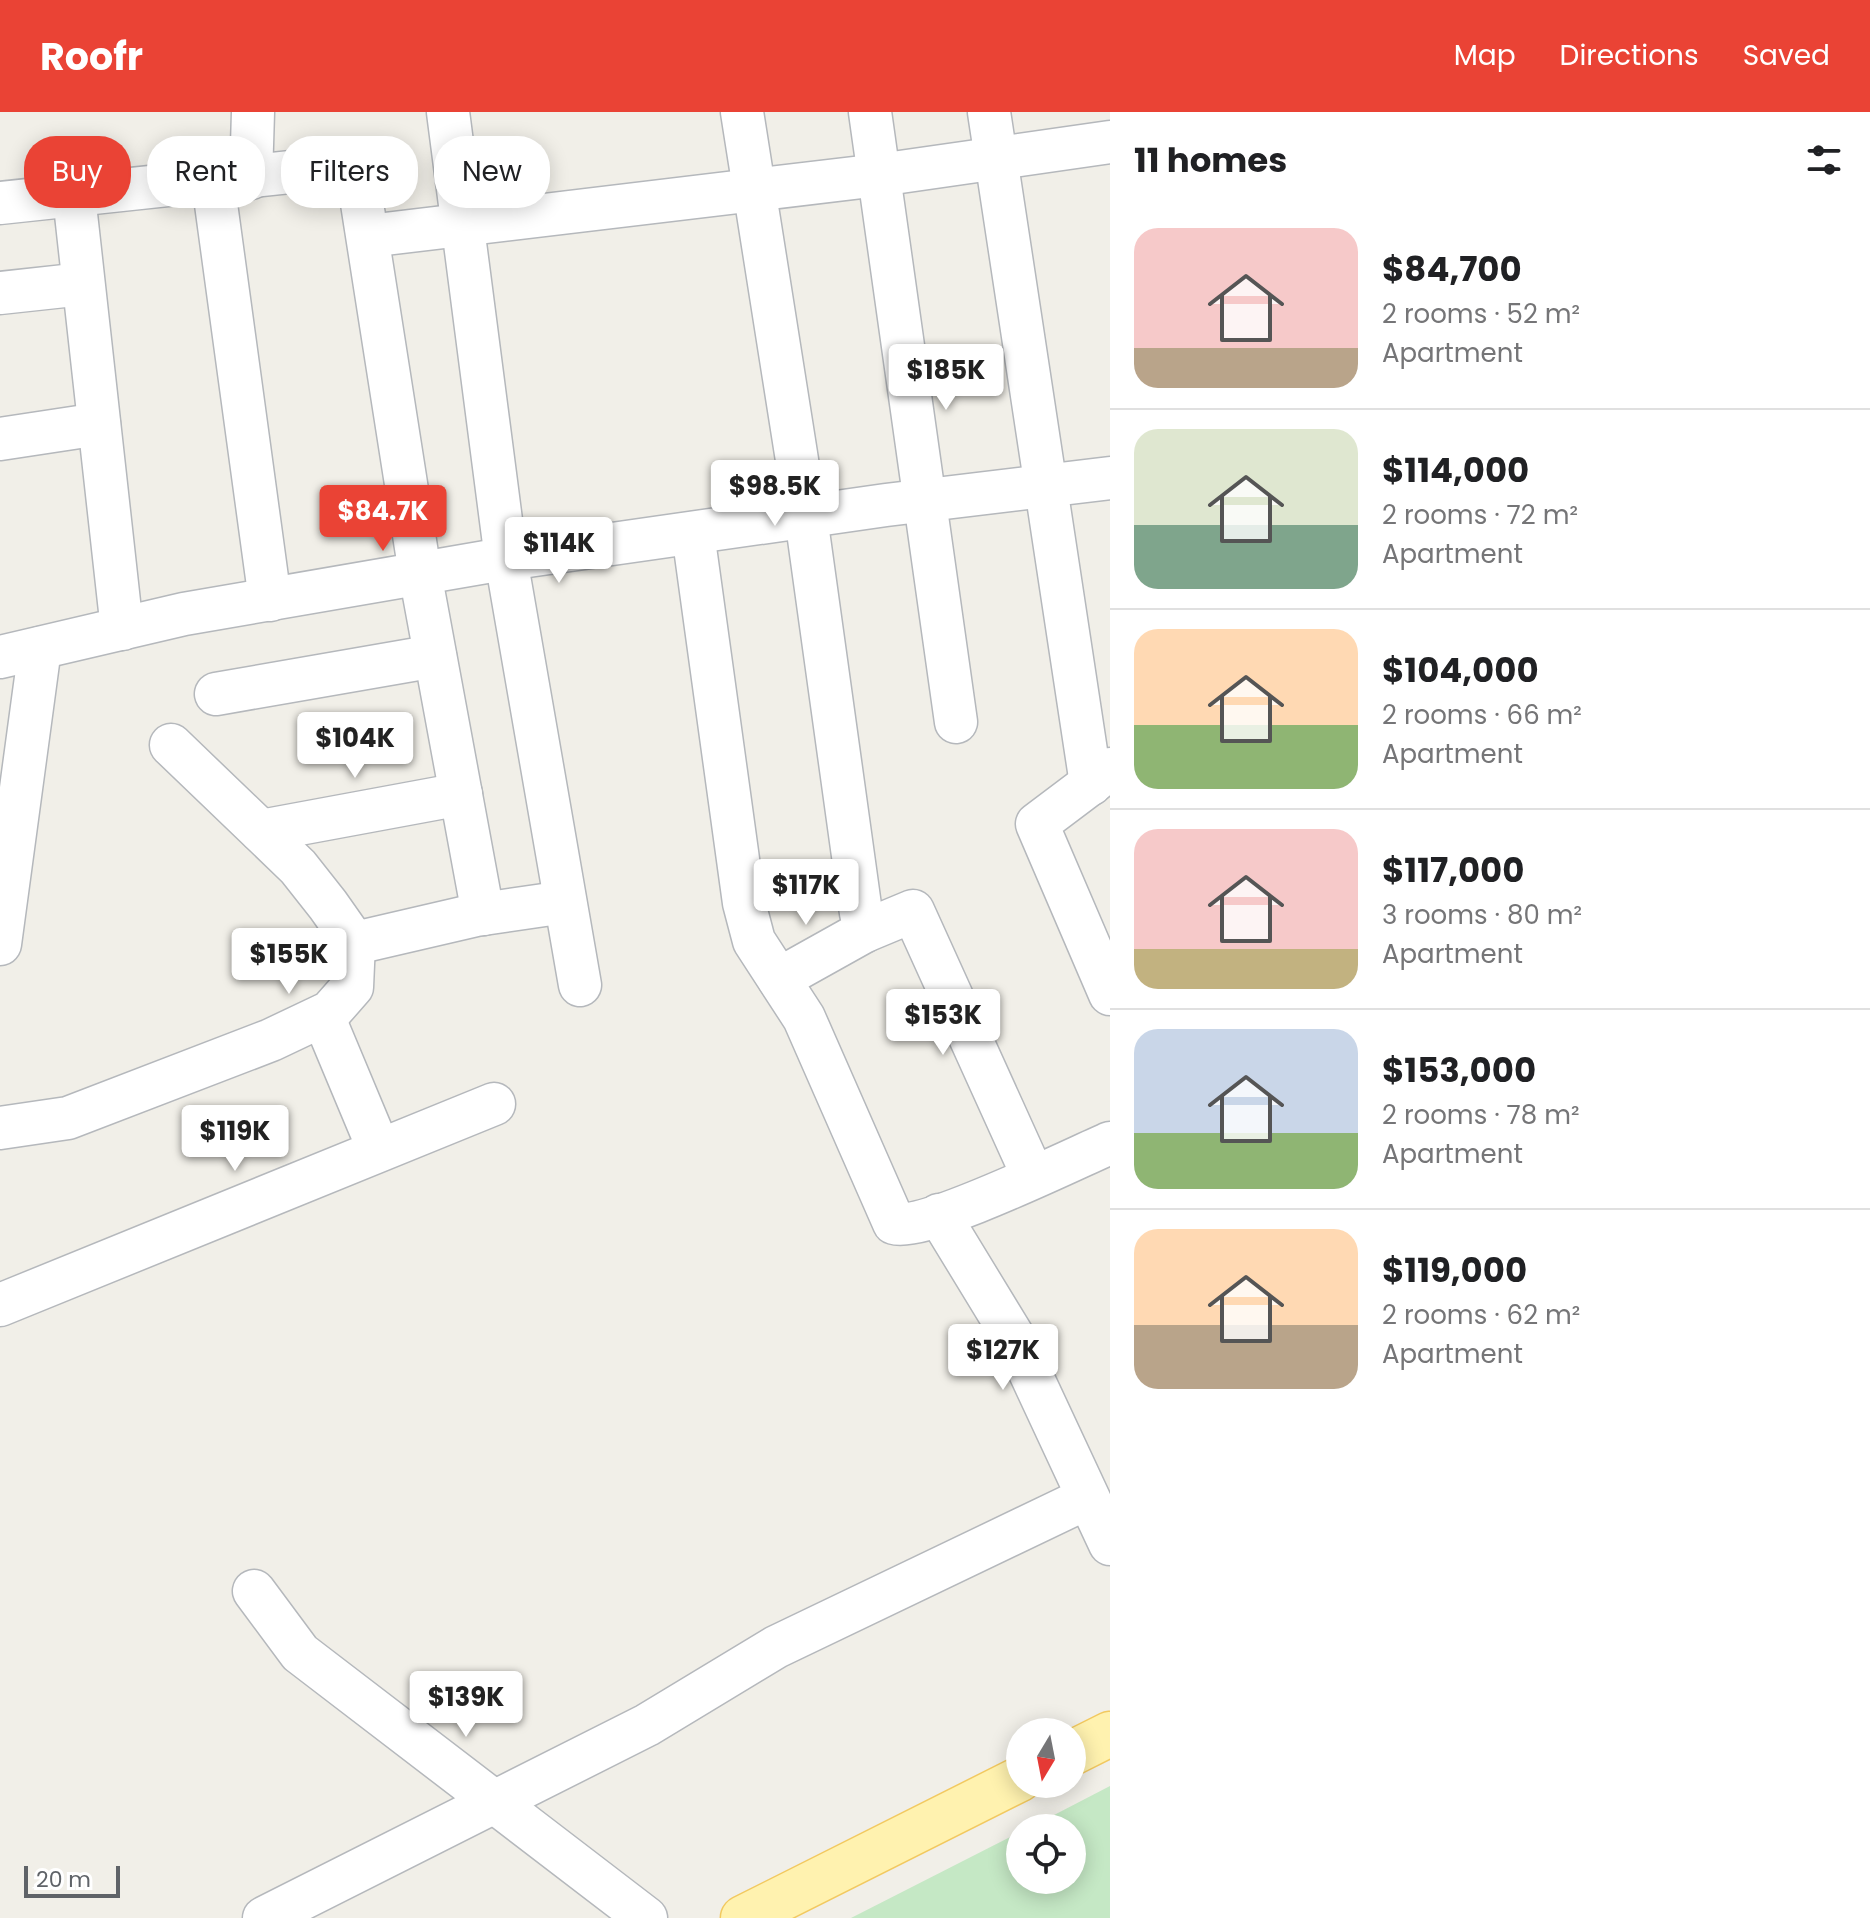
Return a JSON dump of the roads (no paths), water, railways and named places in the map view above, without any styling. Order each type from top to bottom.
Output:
[{"type":"main road","points":[[1086,1746],[1110,1734]]},
{"type":"main road","points":[[743,1918],[1006,1786]]},
{"type":"street","points":[[246,136],[253,112]]},
{"type":"street","points":[[448,112],[506,559],[580,985]]},
{"type":"street","points":[[742,112],[806,517],[865,931]]},
{"type":"street","points":[[870,112],[956,722]]},
{"type":"street","points":[[989,112],[1046,486],[1100,776],[1037,824],[1110,994]]},
{"type":"street","points":[[368,236],[879,175],[1110,142]]},
{"type":"street","points":[[265,176],[356,165],[420,573],[483,914]]},
{"type":"street","points":[[0,203],[24,201]]},
{"type":"street","points":[[75,208],[122,629]]},
{"type":"street","points":[[235,208],[270,600]]},
{"type":"street","points":[[0,293],[83,284]]},
{"type":"street","points":[[0,439],[99,424]]},
{"type":"street","points":[[0,944],[20,652],[184,614],[506,559],[1110,478]]},
{"type":"street","points":[[693,533],[744,903],[754,941],[804,1018],[894,1223],[904,1226],[939,1215],[1110,1143]]},
{"type":"street","points":[[216,694],[435,656]]},
{"type":"street","points":[[0,1128],[68,1118],[227,1058],[323,1016],[352,987],[354,942],[298,867],[171,745]]},
{"type":"street","points":[[261,831],[461,794]]},
{"type":"street","points":[[308,954],[483,914],[565,902]]},
{"type":"street","points":[[779,979],[865,931],[913,911],[1033,1176]]},
{"type":"street","points":[[323,1016],[379,1150]]},
{"type":"street","points":[[0,1305],[494,1104]]},
{"type":"street","points":[[939,1215],[1014,1338],[1110,1544]]},
{"type":"street","points":[[264,1918],[647,1725],[776,1647],[1087,1498]]},
{"type":"street","points":[[254,1591],[300,1653],[646,1918]]}]
